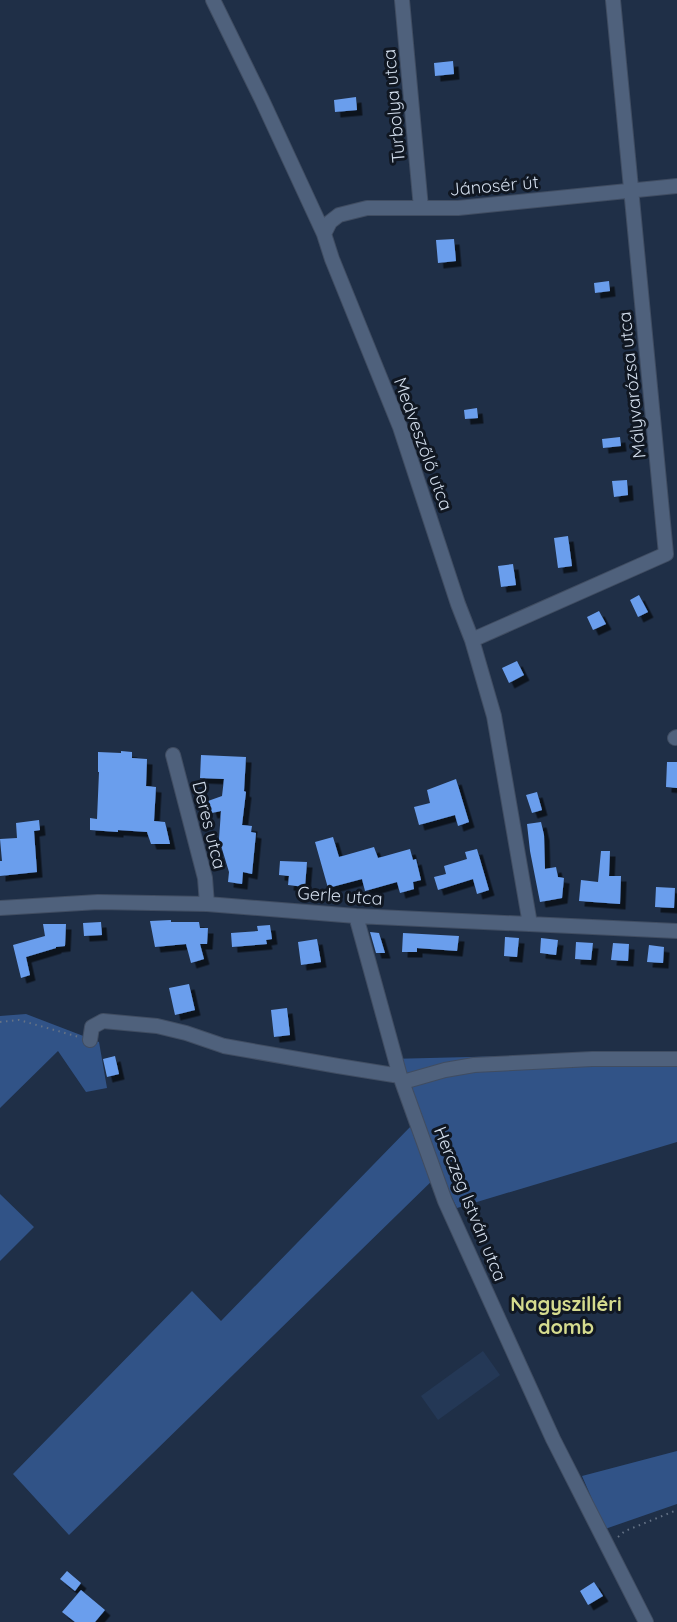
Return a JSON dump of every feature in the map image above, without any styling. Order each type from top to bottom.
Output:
[{"type":"street","name":"Medveszőlő utca","points":[[213,0],[324,234],[400,426],[472,640],[494,716],[530,924]]},
{"type":"street","name":"Turbolya utca","points":[[402,0],[421,208]]},
{"type":"street","name":"Mályvarózsa utca","points":[[472,640],[666,554],[613,0]]},
{"type":"street","name":"Jánosér út","points":[[324,234],[330,222],[339,215],[367,208],[458,208],[677,186]]},
{"type":"street","name":"Deres utca","points":[[173,755],[205,878],[207,904]]},
{"type":"street","name":"Gerle utca","points":[[0,908],[98,902],[207,904],[356,916],[677,931]]},
{"type":"street","name":"Herczeg István utca","points":[[356,916],[401,1079],[446,1201],[553,1440],[646,1622]]},
{"type":"street","points":[[90,1040],[92,1027],[103,1021],[157,1026],[224,1046],[401,1079],[474,1065],[592,1059],[677,1059]]},
{"type":"path","points":[[0,1022],[19,1020],[90,1040]]},
{"type":"path","points":[[607,1547],[626,1531],[677,1510]]},
{"type":"shaded area","points":[[26,1014],[99,1042],[107,1088],[86,1092],[58,1051],[0,1108],[0,1016]]},
{"type":"shaded area","points":[[677,1052],[677,1142],[457,1208],[440,1173],[69,1535],[13,1474],[192,1291],[221,1321],[411,1126],[389,1059]]},
{"type":"shaded area","points":[[0,1194],[34,1227],[0,1261]]},
{"type":"shaded area","points":[[483,1351],[500,1375],[438,1420],[421,1396]]},
{"type":"shaded area","points":[[677,1451],[677,1504],[605,1529],[582,1476]]},
{"type":"building","points":[[453,61],[454,74],[435,76],[434,63]]},
{"type":"building","points":[[356,97],[357,110],[335,112],[334,100]]},
{"type":"building","points":[[454,239],[456,261],[438,263],[436,240]]},
{"type":"building","points":[[609,281],[610,291],[595,293],[594,283]]},
{"type":"building","points":[[477,408],[478,418],[465,419],[464,410]]},
{"type":"building","points":[[620,437],[621,446],[603,448],[602,439]]},
{"type":"building","points":[[627,480],[628,495],[614,497],[612,481]]},
{"type":"building","points":[[568,536],[572,566],[558,568],[554,538]]},
{"type":"building","points":[[513,564],[516,585],[501,587],[498,566]]},
{"type":"building","points":[[639,595],[648,612],[638,617],[630,600]]},
{"type":"building","points":[[599,611],[606,624],[593,630],[587,617]]},
{"type":"building","points":[[517,661],[524,675],[509,683],[502,668]]},
{"type":"building","points":[[121,751],[132,752],[132,758],[147,759],[146,786],[156,787],[154,821],[165,822],[170,844],[151,844],[147,832],[90,830],[90,818],[97,819],[98,752],[121,753]]},
{"type":"building","points":[[201,755],[246,757],[244,791],[246,792],[242,825],[252,826],[251,832],[256,833],[252,874],[243,872],[242,884],[228,882],[229,872],[219,839],[221,811],[212,813],[208,801],[222,796],[224,779],[200,778]]},
{"type":"building","points":[[667,762],[677,762],[677,788],[666,787]]},
{"type":"building","points":[[456,779],[469,822],[458,826],[455,815],[419,825],[414,807],[430,803],[427,790]]},
{"type":"building","points":[[537,792],[542,810],[532,813],[526,795]]},
{"type":"building","points":[[39,820],[40,830],[34,831],[37,872],[0,876],[0,861],[2,861],[0,839],[17,838],[16,823]]},
{"type":"building","points":[[541,822],[544,835],[545,869],[556,867],[558,877],[564,878],[562,898],[540,902],[527,824]]},
{"type":"building","points":[[333,837],[339,857],[374,847],[378,858],[410,849],[413,860],[416,859],[421,880],[413,882],[414,889],[400,893],[397,882],[365,891],[362,879],[328,888],[315,842]]},
{"type":"building","points":[[477,849],[489,890],[477,894],[473,879],[438,890],[434,877],[446,874],[444,866],[467,859],[465,852]]},
{"type":"building","points":[[601,851],[610,851],[609,876],[621,876],[620,904],[579,901],[581,880],[598,882]]},
{"type":"building","points":[[280,861],[307,862],[305,887],[288,885],[289,876],[279,875]]},
{"type":"building","points":[[656,887],[675,888],[674,908],[655,907]]},
{"type":"building","points":[[171,920],[171,922],[199,922],[200,928],[208,928],[207,944],[200,944],[204,959],[191,963],[186,944],[155,947],[150,921]]},
{"type":"building","points":[[101,922],[102,935],[84,936],[83,923]]},
{"type":"building","points":[[43,924],[66,924],[65,946],[26,957],[30,975],[21,978],[13,945],[45,936]]},
{"type":"building","points":[[270,925],[272,939],[266,940],[267,944],[232,947],[231,933],[258,931],[257,926]]},
{"type":"building","points":[[370,932],[379,933],[385,953],[376,953]]},
{"type":"building","points":[[403,933],[459,936],[457,951],[417,948],[417,952],[402,952]]},
{"type":"building","points":[[505,937],[519,938],[517,957],[504,956]]},
{"type":"building","points":[[541,938],[558,940],[556,955],[540,953]]},
{"type":"building","points":[[317,939],[321,962],[301,965],[298,942]]},
{"type":"building","points":[[576,942],[593,943],[591,960],[575,959]]},
{"type":"building","points":[[613,943],[629,944],[628,961],[611,960]]},
{"type":"building","points":[[649,945],[664,947],[663,963],[647,962]]},
{"type":"building","points":[[189,984],[195,1010],[175,1015],[169,988]]},
{"type":"building","points":[[287,1008],[290,1035],[274,1037],[271,1010]]},
{"type":"building","points":[[115,1056],[119,1074],[107,1077],[103,1059]]},
{"type":"building","points":[[67,1571],[81,1583],[75,1591],[60,1579]]},
{"type":"building","points":[[594,1582],[603,1596],[588,1605],[580,1591]]},
{"type":"building","points":[[81,1590],[105,1610],[95,1622],[75,1622],[62,1612]]},
{"type":"district","name":"Nagyszilléri domb","points":[[566,1316]]}]
